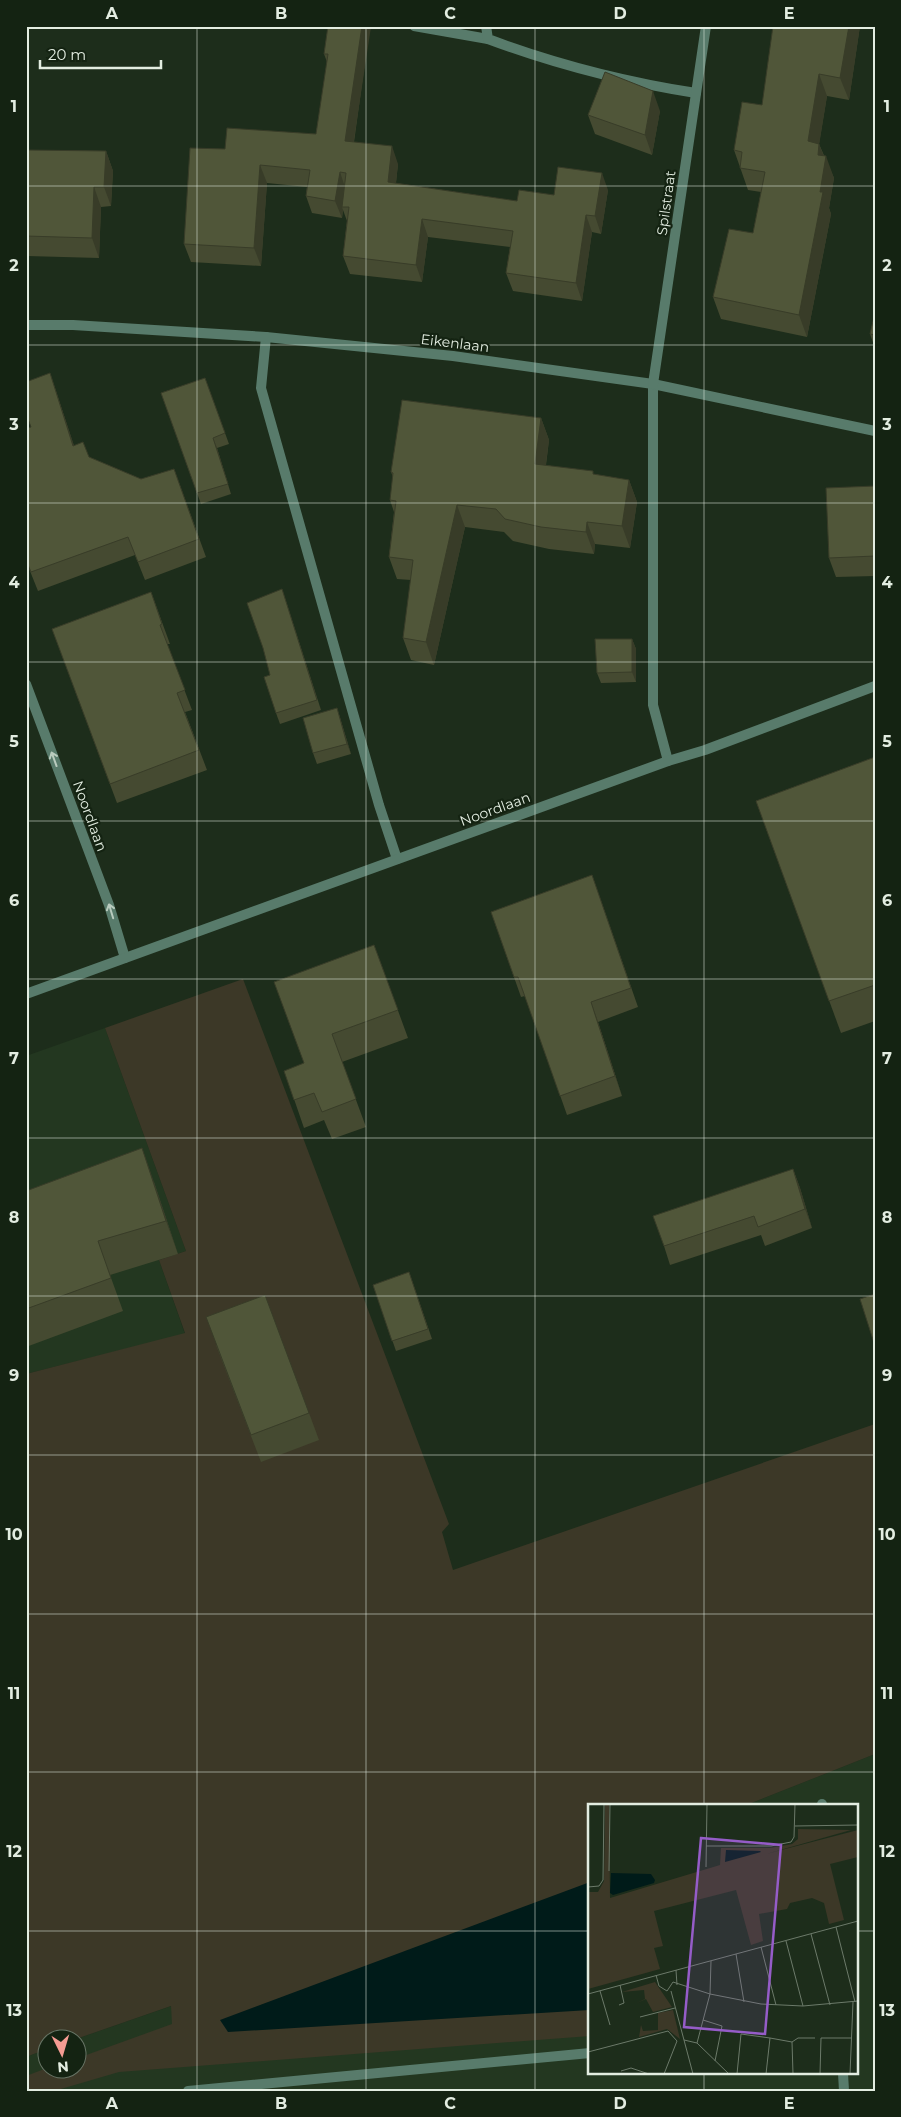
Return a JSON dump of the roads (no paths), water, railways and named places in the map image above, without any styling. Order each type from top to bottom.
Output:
[{"type":"street","points":[[414,26],[488,39],[529,55],[650,86],[696,93]]},
{"type":"street","points":[[486,26],[488,39]]},
{"type":"street","name":"Spilstraat","points":[[668,761],[652,705],[653,384],[706,26]]},
{"type":"street","name":"Eikenlaan","points":[[26,325],[73,325],[266,336],[452,356],[653,384],[875,431]]},
{"type":"street","points":[[266,336],[261,388],[397,859]]},
{"type":"street","name":"Noordlaan","points":[[26,684],[109,905],[125,958]]},
{"type":"street","name":"Noordlaan","points":[[26,994],[668,761],[704,750],[875,686]]},
{"type":"street","points":[[188,2091],[588,2053]]},
{"type":"street","points":[[843,2074],[844,2091]]},
{"type":"water","points":[[588,1883],[588,2010],[228,2032],[220,2020]]}]
